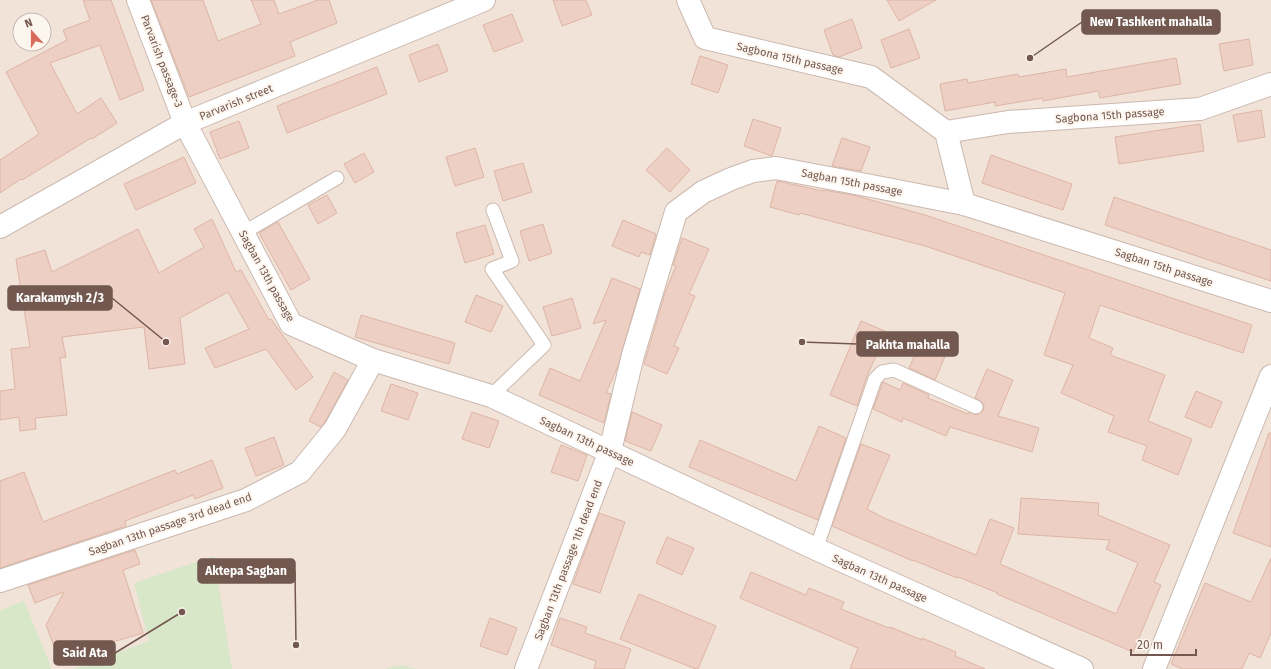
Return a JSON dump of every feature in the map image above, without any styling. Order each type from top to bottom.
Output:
[{"type":"street","name":"Parvarish passage-3","points":[[138,0],[185,123]]},
{"type":"street","name":"Sagbona 15th passage","points":[[688,0],[705,38],[871,77],[946,132],[1008,122],[1200,109],[1271,84]]},
{"type":"street","name":"Parvarish street","points":[[0,227],[185,123],[479,1]]},
{"type":"street","name":"Sagban 13th passage","points":[[185,123],[291,324],[373,360],[491,396],[816,549],[1082,669]]},
{"type":"street","points":[[946,132],[964,204]]},
{"type":"street","name":"Sagban 15th passage","points":[[610,451],[633,355],[676,212],[703,192],[753,170],[776,168],[964,204],[1271,301]]},
{"type":"street","name":"Sagban 13th passage 3rd dead end","points":[[0,581],[246,500],[300,472],[335,429],[373,360]]},
{"type":"street","points":[[1154,669],[1271,376]]},
{"type":"street","name":"Sagban 13th passage 1th dead end","points":[[526,669],[610,451]]},
{"type":"lane","points":[[243,233],[337,178]]},
{"type":"lane","points":[[491,396],[544,345],[492,269],[512,261],[493,210]]},
{"type":"lane","points":[[816,549],[875,378],[882,372],[894,370],[976,407]]},
{"type":"shaded area","points":[[0,0],[1271,0],[1271,83],[1200,109],[1271,84],[1271,669],[0,669]]},
{"type":"green space","points":[[214,556],[232,669],[74,669],[149,641],[134,583]]},
{"type":"green space","points":[[24,601],[52,669],[0,669],[0,610]]},
{"type":"green space","points":[[401,665],[417,669],[385,669],[387,668]]},
{"type":"building","points":[[83,0],[111,0],[144,90],[120,100],[100,45],[50,63],[77,114],[101,98],[117,123],[22,180],[21,179],[0,193],[0,160],[39,134],[6,72],[44,52],[52,52],[52,48],[67,40],[63,30],[90,20]]},
{"type":"building","points":[[151,0],[203,0],[218,41],[261,24],[251,0],[274,0],[279,14],[318,0],[329,0],[337,23],[290,42],[295,56],[189,97]]},
{"type":"building","points":[[553,0],[586,0],[592,15],[562,26]]},
{"type":"building","points":[[887,0],[936,0],[899,21]]},
{"type":"building","points":[[512,14],[523,41],[494,52],[483,25]]},
{"type":"building","points":[[852,19],[862,48],[839,57],[833,55],[824,30]]},
{"type":"building","points":[[909,29],[920,58],[891,68],[881,40]]},
{"type":"building","points":[[1249,39],[1253,65],[1224,71],[1219,44]]},
{"type":"building","points":[[438,44],[448,71],[419,82],[409,55]]},
{"type":"building","points":[[700,56],[728,65],[718,93],[691,84]]},
{"type":"building","points":[[1176,58],[1181,84],[1100,98],[1098,91],[1043,101],[1043,98],[995,106],[995,102],[945,111],[940,84],[967,79],[968,83],[1018,74],[1019,77],[1066,69],[1067,77]]},
{"type":"building","points":[[377,67],[387,94],[287,133],[277,106]]},
{"type":"building","points":[[1261,110],[1265,137],[1238,142],[1233,115]]},
{"type":"building","points":[[753,119],[781,128],[772,156],[744,146]]},
{"type":"building","points":[[239,121],[249,148],[220,159],[210,132]]},
{"type":"building","points":[[1200,124],[1204,151],[1119,164],[1115,137]]},
{"type":"building","points":[[842,138],[870,147],[861,171],[832,166]]},
{"type":"building","points":[[475,148],[484,177],[455,186],[446,157]]},
{"type":"building","points":[[667,148],[690,170],[670,192],[646,170]]},
{"type":"building","points":[[364,153],[374,172],[355,183],[344,164]]},
{"type":"building","points":[[991,155],[1072,184],[1063,210],[982,183]]},
{"type":"building","points":[[184,157],[196,183],[136,210],[124,184]]},
{"type":"building","points":[[523,163],[532,192],[503,201],[494,171]]},
{"type":"building","points":[[777,181],[823,191],[853,195],[925,215],[1252,325],[1243,353],[1100,305],[1089,338],[1113,348],[1110,355],[1165,375],[1148,421],[1192,439],[1178,475],[1142,460],[1147,446],[1108,432],[1114,416],[1061,393],[1073,365],[1044,355],[1065,293],[925,246],[800,213],[799,215],[770,207]]},
{"type":"building","points":[[327,195],[337,213],[318,224],[308,205]]},
{"type":"building","points":[[1114,197],[1271,250],[1271,281],[1105,225]]},
{"type":"building","points":[[212,219],[236,272],[241,270],[269,320],[271,319],[313,377],[296,390],[266,349],[215,368],[205,348],[249,329],[228,292],[180,318],[185,364],[149,369],[144,327],[62,337],[66,357],[60,358],[67,415],[35,418],[36,429],[20,431],[19,417],[0,420],[0,391],[15,389],[11,349],[30,347],[16,259],[45,250],[52,272],[138,229],[159,273],[204,247],[194,229]]},
{"type":"building","points":[[623,220],[656,234],[650,255],[641,252],[639,257],[612,246]]},
{"type":"building","points":[[278,222],[310,279],[291,290],[259,233]]},
{"type":"building","points":[[543,224],[552,253],[529,261],[520,231]]},
{"type":"building","points":[[485,225],[494,254],[465,263],[456,233]]},
{"type":"building","points":[[682,238],[709,249],[689,294],[695,296],[674,346],[679,348],[667,374],[644,364],[665,293],[676,266],[673,265]]},
{"type":"building","points":[[612,278],[640,289],[618,366],[606,393],[611,394],[604,423],[539,395],[550,368],[580,381],[606,320],[593,324]]},
{"type":"building","points":[[476,295],[503,306],[491,332],[465,322]]},
{"type":"building","points":[[572,298],[581,328],[552,336],[543,307]]},
{"type":"building","points":[[361,315],[455,343],[449,364],[355,337]]},
{"type":"building","points":[[861,321],[887,332],[867,376],[857,406],[830,395]]},
{"type":"building","points":[[920,343],[946,354],[935,380],[909,368]]},
{"type":"building","points":[[987,369],[1013,380],[998,416],[1039,428],[1032,452],[950,427],[946,436],[903,418],[902,422],[873,409],[883,382],[900,390],[903,383],[929,395],[928,398],[968,414],[969,412],[977,415],[983,411],[984,406],[982,402],[975,398]]},
{"type":"building","points":[[334,372],[348,380],[321,427],[309,421]]},
{"type":"building","points":[[391,384],[418,393],[408,420],[381,411]]},
{"type":"building","points":[[1196,391],[1222,402],[1211,428],[1185,417]]},
{"type":"building","points":[[472,412],[499,421],[489,448],[462,439]]},
{"type":"building","points":[[632,412],[662,425],[651,451],[625,441]]},
{"type":"building","points":[[819,426],[846,438],[818,520],[689,467],[700,440],[796,481]]},
{"type":"building","points":[[1269,433],[1271,433],[1271,547],[1233,533]]},
{"type":"building","points":[[274,437],[284,465],[256,476],[245,448]]},
{"type":"building","points":[[861,444],[890,455],[867,509],[884,518],[976,555],[990,519],[1014,528],[1000,564],[1116,614],[1138,563],[1106,549],[1110,540],[1018,534],[1021,498],[1099,503],[1098,515],[1170,545],[1154,582],[1161,585],[1133,652],[997,594],[998,593],[913,561],[832,526]]},
{"type":"building","points":[[561,445],[587,455],[578,481],[551,472]]},
{"type":"building","points":[[212,460],[223,488],[195,499],[193,495],[125,521],[126,526],[0,568],[0,481],[24,472],[43,522],[175,470],[177,474]]},
{"type":"building","points":[[599,513],[625,522],[600,593],[573,584]]},
{"type":"building","points":[[667,537],[694,548],[682,575],[656,563]]},
{"type":"building","points":[[135,550],[140,564],[123,570],[143,633],[69,655],[54,646],[46,625],[64,592],[35,603],[28,585]]},
{"type":"building","points":[[1271,558],[1271,633],[1260,658],[1249,653],[1242,669],[1182,669],[1171,664],[1205,583],[1251,602]]},
{"type":"building","points":[[751,572],[806,595],[809,588],[844,602],[841,609],[922,640],[922,638],[956,652],[955,656],[985,669],[850,669],[858,648],[740,598]]},
{"type":"building","points":[[639,594],[716,626],[698,669],[620,639]]},
{"type":"building","points":[[490,618],[517,628],[507,655],[480,646]]},
{"type":"building","points":[[560,618],[587,627],[585,633],[631,649],[624,669],[594,669],[596,661],[551,645]]},
{"type":"place","name":"New Tashkent mahalla","points":[[1030,58]]},
{"type":"place","name":"Karakamysh 2/3","points":[[166,342]]},
{"type":"place","name":"Pakhta mahalla","points":[[802,342]]},
{"type":"place","name":"Said Ata","points":[[182,612]]},
{"type":"place","name":"Aktepa Sagban","points":[[296,645]]}]
